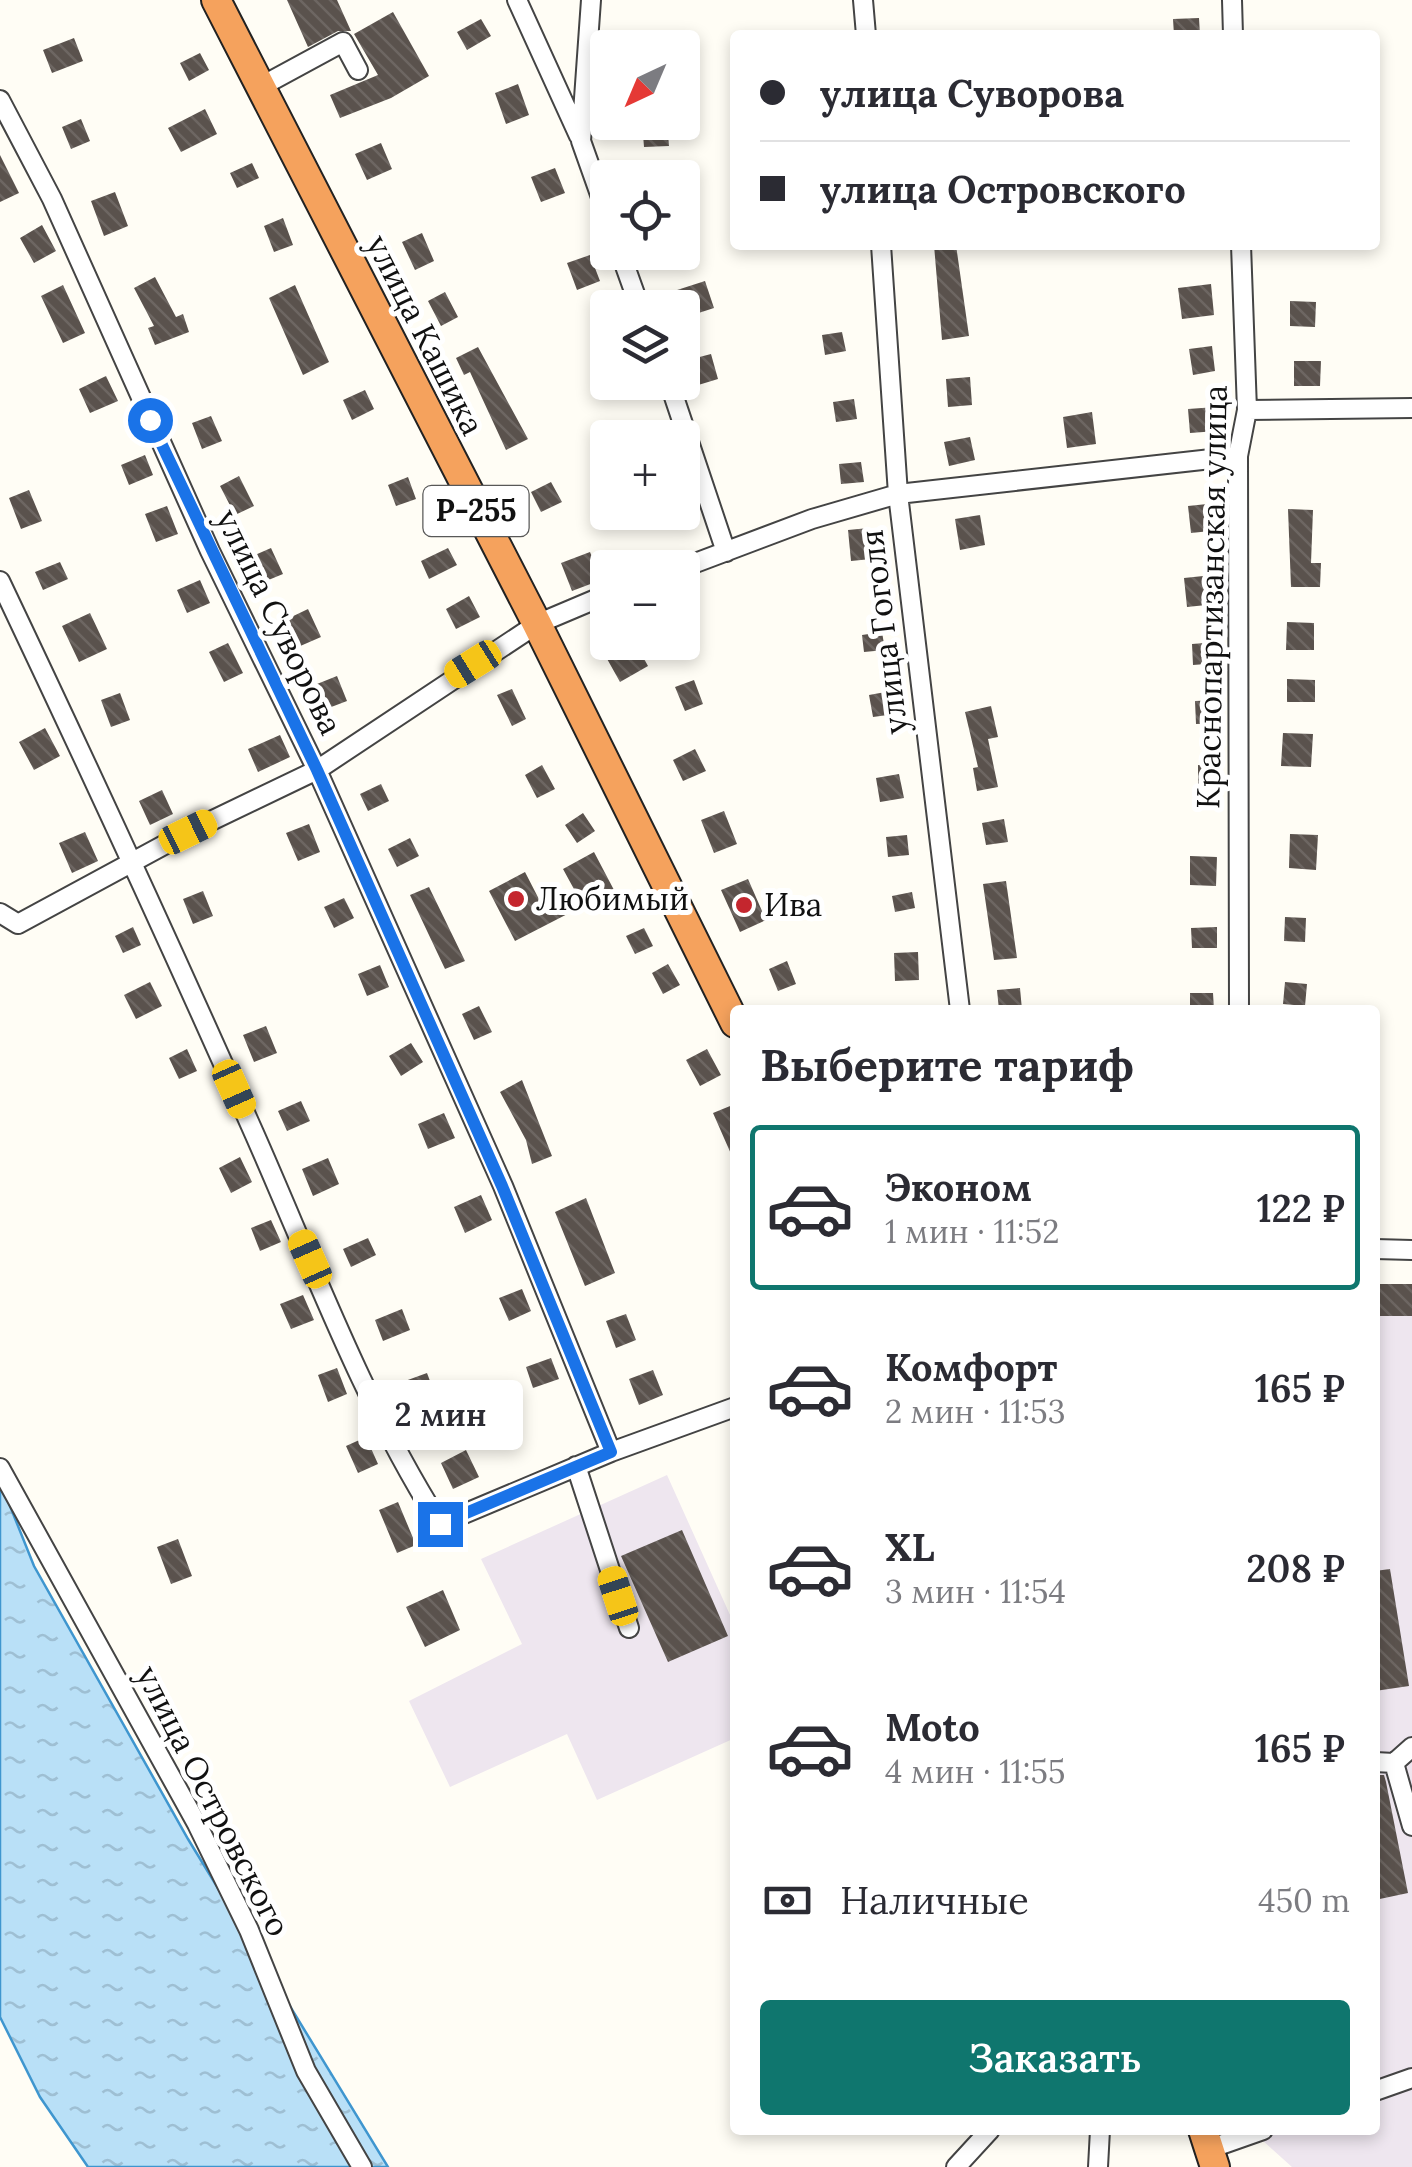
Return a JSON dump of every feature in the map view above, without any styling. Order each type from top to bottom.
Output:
[{"type":"highway","name":"улица Кашика","points":[[216,0],[537,624],[730,1013]]},
{"type":"street","points":[[516,0],[590,166]]},
{"type":"street","points":[[581,141],[591,0]]},
{"type":"street","points":[[863,0],[866,30]]},
{"type":"street","points":[[1232,0],[1233,30]]},
{"type":"street","points":[[260,87],[343,42],[358,70]]},
{"type":"street","name":"улица Суворова","points":[[0,100],[52,198],[202,533],[317,770],[502,1186],[611,1452]]},
{"type":"street","name":"улица Гоголя","points":[[880,250],[898,494],[959,1005]]},
{"type":"street","name":"Краснопартизанская улица","points":[[1239,1005],[1238,456],[1247,410],[1241,250]]},
{"type":"street","points":[[675,400],[726,552]]},
{"type":"street","points":[[1247,410],[1412,408]]},
{"type":"street","points":[[700,561],[812,519],[898,494],[1238,456]]},
{"type":"street","points":[[0,581],[133,860],[412,1482],[440,1524],[611,1452],[730,1409]]},
{"type":"street","points":[[0,913],[18,924],[133,860],[317,770],[537,624],[590,602]]},
{"type":"street","points":[[1380,1250],[1412,1250]]},
{"type":"street","points":[[576,1466],[629,1628]]},
{"type":"street","name":"улица Островского","points":[[0,1468],[38,1544],[197,1824],[249,1930],[306,2072],[362,2167]]},
{"type":"street","points":[[1412,1747],[1385,1762],[1412,1826]]},
{"type":"street","points":[[1380,2089],[1412,2078]]},
{"type":"street","points":[[956,2167],[985,2135]]},
{"type":"street","points":[[1098,2167],[1100,2135]]},
{"type":"street","points":[[1209,2149],[1250,2135]]},
{"type":"shaded area","points":[[1380,1291],[1412,1294],[1412,2167],[1292,2167],[1257,2135],[1380,2135]]},
{"type":"shaded area","points":[[667,1475],[730,1615],[730,1740],[597,1800],[567,1734],[450,1787],[409,1701],[522,1644],[481,1559]]},
{"type":"water","points":[[0,1481],[34,1566],[188,1839],[388,2167],[88,2167],[40,2097],[0,2017]]},
{"type":"building","points":[[287,0],[337,0],[351,31],[338,31],[308,47]]},
{"type":"building","points":[[393,12],[429,76],[391,98],[340,118],[330,95],[378,75],[354,34]]},
{"type":"building","points":[[1199,18],[1200,30],[1174,30],[1173,19]]},
{"type":"building","points":[[481,19],[491,36],[467,50],[457,32]]},
{"type":"building","points":[[74,38],[83,61],[52,73],[43,50]]},
{"type":"building","points":[[200,53],[209,70],[189,81],[180,63]]},
{"type":"building","points":[[518,84],[529,115],[506,124],[495,93]]},
{"type":"building","points":[[205,109],[217,134],[181,152],[168,128]]},
{"type":"building","points":[[81,119],[90,141],[71,149],[62,127]]},
{"type":"building","points":[[643,140],[668,140],[669,146],[644,147]]},
{"type":"building","points":[[381,143],[392,169],[367,180],[355,154]]},
{"type":"building","points":[[0,155],[19,193],[0,202]]},
{"type":"building","points":[[252,163],[259,178],[237,188],[230,173]]},
{"type":"building","points":[[555,168],[565,193],[541,202],[531,177]]},
{"type":"building","points":[[115,192],[128,226],[104,236],[91,201]]},
{"type":"building","points":[[283,218],[293,245],[274,252],[264,226]]},
{"type":"building","points":[[42,225],[56,251],[34,263],[20,238]]},
{"type":"building","points":[[422,233],[434,261],[415,270],[402,242]]},
{"type":"building","points":[[934,250],[957,250],[969,336],[942,340]]},
{"type":"building","points":[[590,255],[590,270],[596,270],[600,281],[577,290],[567,263]]},
{"type":"building","points":[[155,277],[176,317],[183,314],[189,332],[155,345],[148,328],[154,326],[134,288]]},
{"type":"building","points":[[705,281],[714,308],[700,313],[700,290],[677,290]]},
{"type":"building","points":[[1211,284],[1214,315],[1182,319],[1178,288]]},
{"type":"building","points":[[63,285],[85,333],[63,343],[41,296]]},
{"type":"building","points":[[295,285],[329,362],[303,375],[269,298]]},
{"type":"building","points":[[445,292],[458,317],[441,326],[428,301]]},
{"type":"building","points":[[1290,301],[1316,302],[1315,327],[1290,326]]},
{"type":"building","points":[[842,332],[846,351],[825,355],[822,335]]},
{"type":"building","points":[[1212,346],[1215,371],[1193,375],[1189,349]]},
{"type":"building","points":[[478,347],[528,439],[506,450],[470,372],[464,375],[456,358]]},
{"type":"building","points":[[711,354],[718,379],[700,384],[700,357]]},
{"type":"building","points":[[1294,361],[1321,361],[1320,386],[1294,386]]},
{"type":"building","points":[[106,376],[118,401],[90,413],[79,389]]},
{"type":"building","points":[[970,377],[972,405],[948,407],[946,379]]},
{"type":"building","points":[[365,390],[374,409],[352,420],[343,400]]},
{"type":"building","points":[[854,399],[857,419],[836,422],[833,402]]},
{"type":"building","points":[[1216,407],[1217,431],[1190,433],[1188,409]]},
{"type":"building","points":[[1092,412],[1096,444],[1067,448],[1063,417]]},
{"type":"building","points":[[211,416],[222,441],[202,449],[192,423]]},
{"type":"building","points":[[970,437],[975,460],[949,466],[944,442]]},
{"type":"building","points":[[145,455],[153,475],[129,485],[121,465]]},
{"type":"building","points":[[861,462],[864,482],[841,484],[839,464]]},
{"type":"building","points":[[239,476],[254,506],[235,515],[220,486]]},
{"type":"building","points":[[408,477],[416,499],[396,506],[388,485]]},
{"type":"building","points":[[551,482],[562,502],[541,512],[531,492]]},
{"type":"building","points":[[29,490],[42,521],[21,529],[9,498]]},
{"type":"building","points":[[1217,503],[1220,530],[1191,533],[1188,506]]},
{"type":"building","points":[[167,506],[178,534],[156,542],[145,514]]},
{"type":"building","points":[[1288,509],[1313,510],[1311,563],[1321,563],[1320,587],[1291,587]]},
{"type":"building","points":[[980,515],[985,545],[960,550],[955,519]]},
{"type":"building","points":[[869,528],[871,559],[851,561],[848,530]]},
{"type":"building","points":[[271,548],[283,574],[266,581],[255,555]]},
{"type":"building","points":[[448,548],[457,565],[429,579],[421,561]]},
{"type":"building","points":[[590,552],[590,584],[572,591],[561,563]]},
{"type":"building","points":[[60,562],[68,579],[43,590],[35,572]]},
{"type":"building","points":[[1213,575],[1216,604],[1187,607],[1184,578]]},
{"type":"building","points":[[200,580],[210,603],[187,613],[177,590]]},
{"type":"building","points":[[469,596],[480,617],[456,629],[446,609]]},
{"type":"building","points":[[308,609],[321,637],[298,647],[285,620]]},
{"type":"building","points":[[90,613],[107,649],[79,662],[62,626]]},
{"type":"building","points":[[1287,622],[1314,623],[1314,650],[1286,650]]},
{"type":"building","points":[[882,632],[885,650],[864,652],[862,635]]},
{"type":"building","points":[[1217,642],[1219,663],[1193,665],[1192,644]]},
{"type":"building","points":[[228,643],[243,673],[224,682],[209,652]]},
{"type":"building","points":[[608,660],[645,660],[648,666],[620,682]]},
{"type":"building","points":[[337,676],[347,701],[326,709],[317,684]]},
{"type":"building","points":[[1287,679],[1315,680],[1315,702],[1287,702]]},
{"type":"building","points":[[694,680],[703,704],[685,711],[675,687]]},
{"type":"building","points":[[512,689],[526,719],[512,726],[497,695]]},
{"type":"building","points":[[891,691],[895,714],[873,717],[869,695]]},
{"type":"building","points":[[120,693],[130,720],[111,727],[101,700]]},
{"type":"building","points":[[1221,700],[1222,723],[1196,724],[1195,701]]},
{"type":"building","points":[[991,706],[998,737],[988,739],[998,787],[977,791],[973,768],[978,767],[965,712]]},
{"type":"building","points":[[45,728],[60,756],[34,770],[19,742]]},
{"type":"building","points":[[1283,733],[1313,734],[1311,767],[1281,766]]},
{"type":"building","points":[[280,735],[290,757],[258,772],[248,749]]},
{"type":"building","points":[[695,749],[706,771],[683,781],[673,760]]},
{"type":"building","points":[[542,765],[555,789],[537,798],[525,775]]},
{"type":"building","points":[[1198,765],[1220,765],[1220,783],[1198,784]]},
{"type":"building","points":[[899,774],[904,798],[880,802],[876,778]]},
{"type":"building","points":[[381,784],[389,801],[368,811],[360,794]]},
{"type":"building","points":[[162,790],[173,814],[150,825],[139,801]]},
{"type":"building","points":[[724,811],[737,844],[714,853],[701,820]]},
{"type":"building","points":[[583,813],[595,831],[577,843],[565,825]]},
{"type":"building","points":[[1004,819],[1008,842],[986,845],[982,823]]},
{"type":"building","points":[[309,824],[320,852],[298,861],[286,833]]},
{"type":"building","points":[[85,832],[98,861],[72,873],[59,843]]},
{"type":"building","points":[[1290,834],[1318,835],[1316,870],[1289,868]]},
{"type":"building","points":[[907,835],[909,855],[888,857],[886,837]]},
{"type":"building","points":[[410,838],[419,856],[397,867],[388,849]]},
{"type":"building","name":"Любимый","points":[[594,852],[614,890],[515,941],[489,891],[525,872],[543,907],[575,891],[563,869]]},
{"type":"building","points":[[1190,856],[1217,857],[1216,886],[1190,885]]},
{"type":"building","name":"Ива","points":[[748,879],[766,920],[740,932],[721,890]]},
{"type":"building","points":[[1006,881],[1017,958],[994,960],[983,884]]},
{"type":"building","points":[[429,887],[465,961],[445,969],[410,895]]},
{"type":"building","points":[[203,891],[213,916],[193,924],[183,899]]},
{"type":"building","points":[[912,892],[915,908],[895,912],[892,896]]},
{"type":"building","points":[[344,898],[354,918],[334,928],[324,907]]},
{"type":"building","points":[[1285,917],[1306,918],[1305,942],[1284,941]]},
{"type":"building","points":[[133,927],[141,945],[123,953],[115,936]]},
{"type":"building","points":[[1217,927],[1217,948],[1192,948],[1191,928]]},
{"type":"building","points":[[644,928],[653,946],[635,954],[626,936]]},
{"type":"building","points":[[918,952],[919,980],[895,981],[894,953]]},
{"type":"building","points":[[787,961],[796,984],[778,991],[769,969]]},
{"type":"building","points":[[668,964],[680,985],[663,994],[652,973]]},
{"type":"building","points":[[380,965],[389,987],[367,996],[358,974]]},
{"type":"building","points":[[150,982],[162,1006],[136,1019],[124,995]]},
{"type":"building","points":[[1285,982],[1307,984],[1305,1005],[1283,1004]]},
{"type":"building","points":[[1020,988],[1022,1005],[998,1005],[997,990]]},
{"type":"building","points":[[1190,993],[1213,993],[1214,1005],[1190,1005]]},
{"type":"building","points":[[479,1006],[492,1032],[474,1040],[462,1014]]},
{"type":"building","points":[[266,1026],[277,1053],[254,1062],[243,1035]]},
{"type":"building","points":[[411,1043],[423,1062],[401,1076],[389,1056]]},
{"type":"building","points":[[187,1049],[197,1071],[179,1079],[169,1058]]},
{"type":"building","points":[[707,1049],[721,1075],[700,1086],[686,1060]]},
{"type":"building","points":[[522,1080],[552,1156],[532,1164],[526,1140],[500,1092]]},
{"type":"building","points":[[301,1101],[310,1121],[287,1131],[278,1111]]},
{"type":"building","points":[[730,1106],[730,1152],[713,1113]]},
{"type":"building","points":[[444,1113],[455,1138],[428,1149],[418,1124]]},
{"type":"building","points":[[240,1157],[252,1182],[231,1193],[219,1168]]},
{"type":"building","points":[[328,1158],[339,1184],[313,1196],[302,1169]]},
{"type":"building","points":[[481,1195],[492,1220],[465,1233],[454,1207]]},
{"type":"building","points":[[586,1198],[615,1273],[585,1286],[555,1212]]},
{"type":"building","points":[[271,1220],[281,1242],[260,1251],[251,1228]]},
{"type":"building","points":[[368,1238],[376,1255],[351,1267],[343,1249]]},
{"type":"building","points":[[1380,1284],[1412,1284],[1412,1316],[1380,1316]]},
{"type":"building","points":[[522,1289],[531,1311],[509,1321],[499,1298]]},
{"type":"building","points":[[303,1295],[314,1320],[291,1329],[280,1304]]},
{"type":"building","points":[[402,1309],[410,1330],[383,1341],[375,1320]]},
{"type":"building","points":[[626,1314],[636,1340],[616,1348],[606,1321]]},
{"type":"building","points":[[551,1358],[559,1379],[533,1388],[526,1367]]},
{"type":"building","points":[[337,1368],[347,1394],[328,1402],[318,1375]]},
{"type":"building","points":[[653,1370],[663,1395],[639,1405],[629,1379]]},
{"type":"building","points":[[427,1373],[436,1397],[414,1405],[405,1381]]},
{"type":"building","points":[[366,1437],[378,1464],[358,1473],[346,1446]]},
{"type":"building","points":[[466,1450],[479,1477],[453,1489],[441,1463]]},
{"type":"building","points":[[398,1502],[416,1545],[397,1553],[379,1510]]},
{"type":"building","points":[[682,1530],[728,1636],[668,1662],[621,1556]]},
{"type":"building","points":[[178,1539],[192,1576],[171,1584],[157,1547]]},
{"type":"building","points":[[1390,1569],[1409,1686],[1380,1690],[1380,1570]]},
{"type":"building","points":[[443,1590],[460,1630],[425,1647],[406,1607]]},
{"type":"building","points":[[1380,1775],[1384,1775],[1386,1782],[1408,1893],[1380,1899]]},
{"type":"place","name":"Любимый","points":[[516,899]]},
{"type":"place","name":"Ива","points":[[744,905]]},
{"type":"route","points":[[150,420],[317,770],[502,1186],[611,1452],[440,1524]]}]
